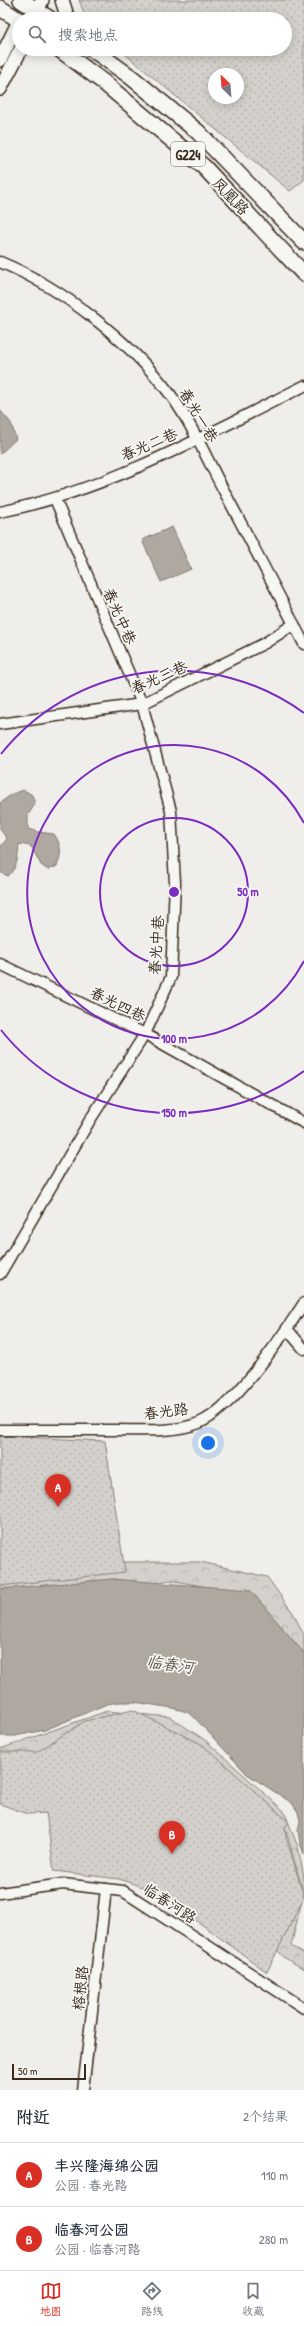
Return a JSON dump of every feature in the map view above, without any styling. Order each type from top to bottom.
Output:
[{"type":"highway","points":[[22,0],[38,10]]},
{"type":"highway","points":[[0,8],[12,16]]},
{"type":"highway","name":"凤凰路","points":[[68,56],[102,81],[204,167],[304,274]]},
{"type":"highway","name":"凤凰路","points":[[102,56],[131,77],[198,132],[304,242]]},
{"type":"main road","points":[[20,12],[22,0]]},
{"type":"main road","points":[[62,0],[66,12]]},
{"type":"main road","points":[[0,60],[12,35]]},
{"type":"main road","points":[[0,89],[17,56]]},
{"type":"street","name":"春光一巷","points":[[0,262],[34,277],[88,313],[132,351],[169,393],[197,439],[304,644]]},
{"type":"street","name":"春光二巷","points":[[0,512],[55,499],[85,488],[197,439],[304,386]]},
{"type":"street","name":"春光中巷","points":[[0,1274],[90,1120],[145,1034],[171,977],[175,883],[171,811],[142,704],[55,499]]},
{"type":"street","name":"春光三巷","points":[[0,724],[142,704],[265,643],[294,624]]},
{"type":"street","name":"春光四巷","points":[[0,964],[145,1034],[304,1123]]},
{"type":"street","name":"春光路","points":[[0,1430],[149,1430],[180,1428],[200,1422],[216,1412],[238,1391],[275,1349],[304,1303]]},
{"type":"street","points":[[287,1330],[304,1349]]},
{"type":"street","name":"临春河路","points":[[0,1893],[63,1884],[123,1890],[304,2008]]},
{"type":"street","name":"榕根路","points":[[84,2090],[106,1889]]},
{"type":"green space","points":[[79,0],[304,0],[304,180],[290,191],[127,56],[292,56],[292,12],[84,12]]},
{"type":"green space","points":[[0,1436],[105,1441],[125,1572],[0,1586]]},
{"type":"green space","points":[[129,1562],[201,1562],[267,1577],[293,1613],[304,1635],[304,1653],[250,1595],[170,1580],[0,1614],[0,1568]]},
{"type":"green space","points":[[133,1710],[203,1745],[289,1822],[285,1827],[286,1837],[304,1897],[267,1972],[157,1892],[119,1879],[54,1871],[46,1813],[28,1814],[0,1804],[0,1752],[37,1752],[85,1721]]},
{"type":"green space","points":[[107,1711],[170,1717],[205,1740],[284,1811],[298,1847],[304,1877],[304,1892],[291,1946],[304,1954],[304,1969],[285,1958],[273,1946],[302,1888],[285,1827],[0,1774],[0,1749]]},
{"type":"water","points":[[0,410],[11,423],[16,439],[0,454]]},
{"type":"water","points":[[172,527],[191,569],[161,582],[142,540]]},
{"type":"water","points":[[24,790],[32,795],[35,804],[28,815],[28,829],[54,834],[59,842],[60,857],[57,866],[48,870],[41,865],[31,846],[19,844],[16,865],[8,876],[0,872],[0,847],[7,839],[0,829],[0,803],[12,794]]},
{"type":"water","name":"临春河","points":[[112,1579],[250,1590],[304,1653],[304,1854],[298,1831],[300,1821],[298,1812],[292,1803],[247,1774],[194,1717],[187,1712],[173,1708],[134,1702],[119,1702],[107,1704],[45,1730],[15,1736],[0,1736],[0,1589]]},
{"type":"place","name":"丰兴隆海绵公园","points":[[58,1507]]},
{"type":"place","name":"临春河公园","points":[[172,1854]]}]
